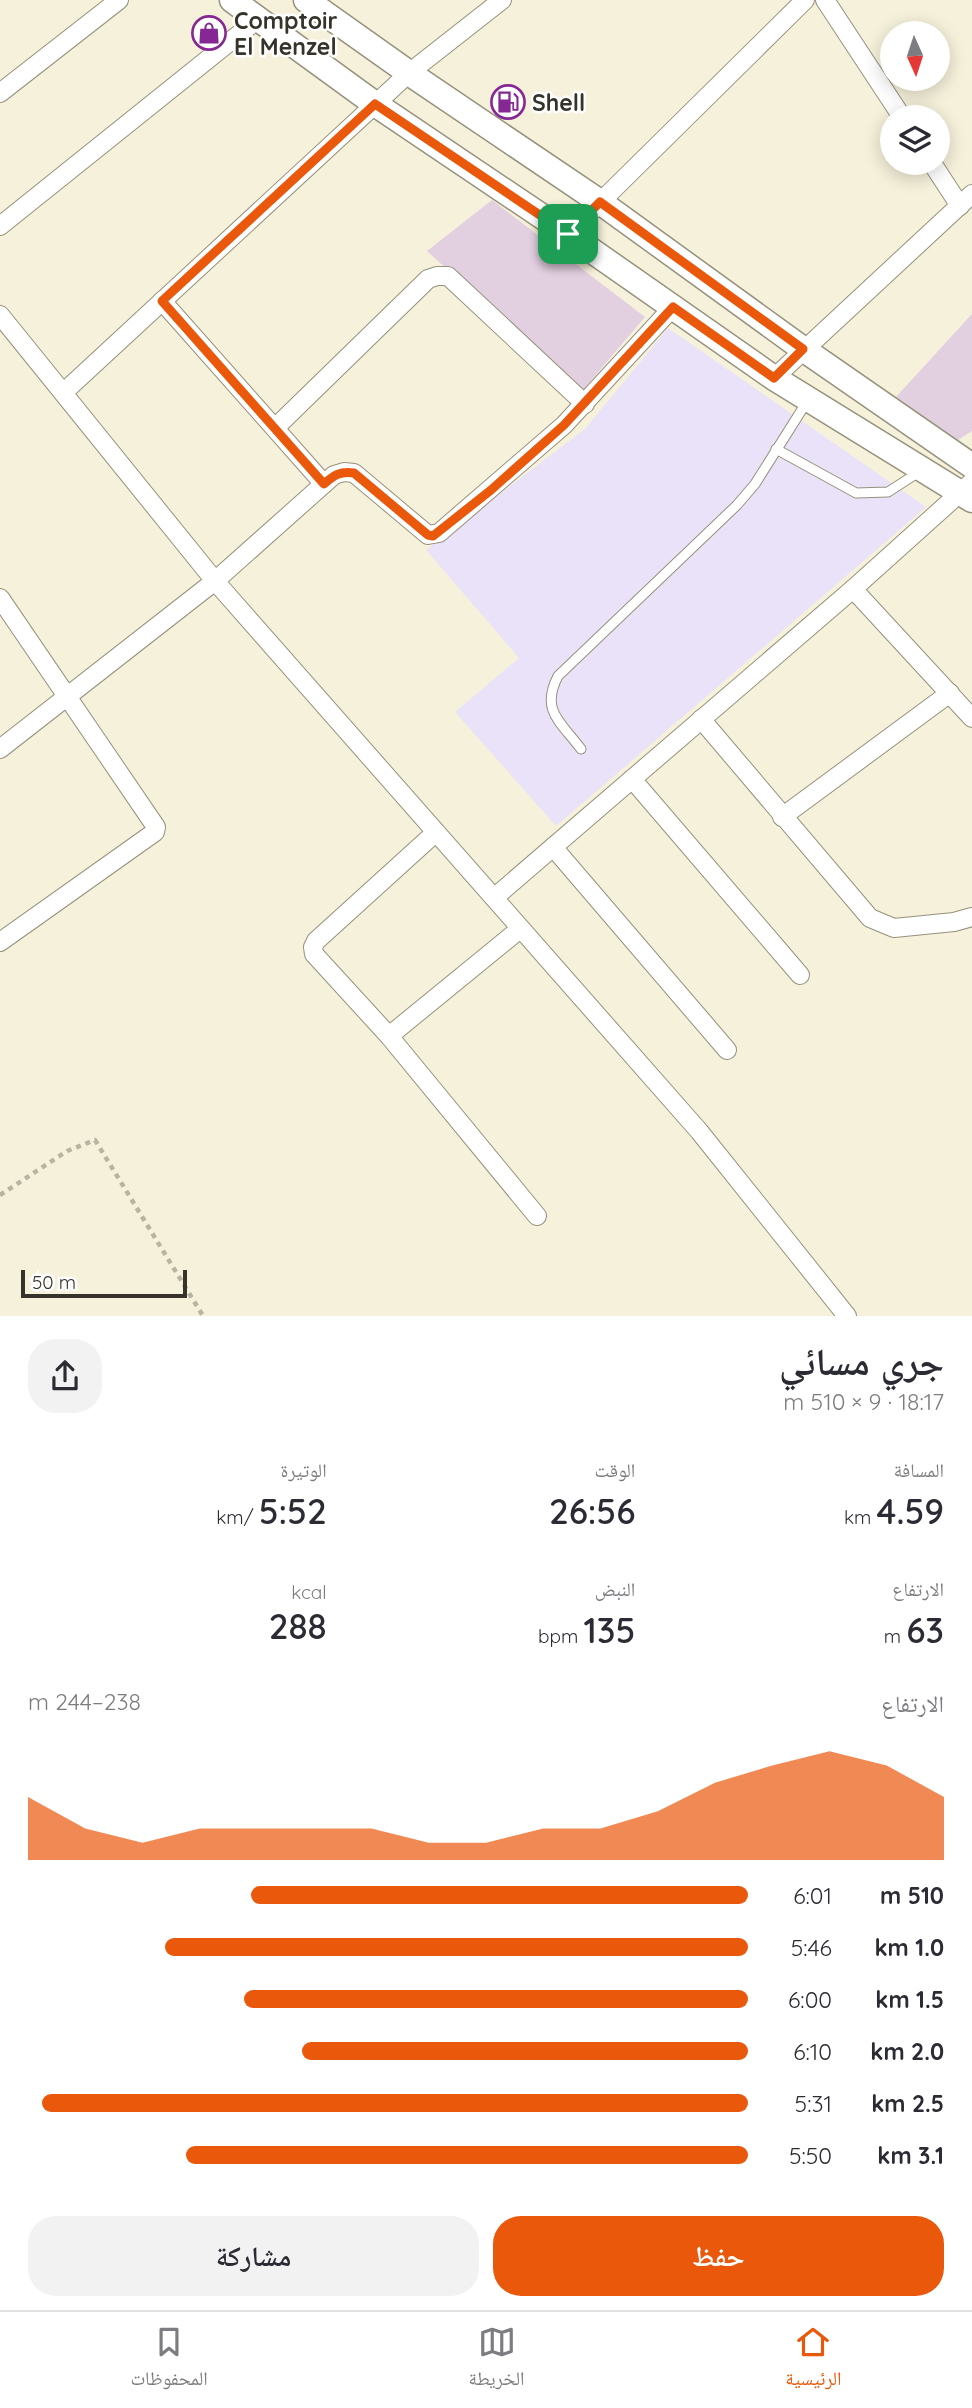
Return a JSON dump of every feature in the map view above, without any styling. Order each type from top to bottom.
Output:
[{"type":"main road","points":[[232,0],[375,104],[774,378],[923,469],[968,492]]},
{"type":"main road","points":[[306,0],[408,73],[600,202],[803,349],[972,466]]},
{"type":"street","points":[[0,93],[119,0]]},
{"type":"street","points":[[64,392],[408,73],[502,0]]},
{"type":"street","points":[[568,234],[805,0]]},
{"type":"street","points":[[825,0],[894,105]]},
{"type":"street","points":[[0,226],[258,19]]},
{"type":"street","points":[[774,378],[966,200],[943,175]]},
{"type":"street","points":[[275,428],[428,279],[438,276],[448,276],[585,404]]},
{"type":"street","points":[[162,301],[324,484]]},
{"type":"street","points":[[0,749],[215,581],[334,475],[354,473],[428,535],[433,536],[502,481],[585,404],[673,307]]},
{"type":"street","points":[[0,315],[215,581],[699,1130],[847,1316]]},
{"type":"street","points":[[495,897],[968,492]]},
{"type":"street","points":[[853,589],[972,718]]},
{"type":"street","points":[[0,598],[156,827],[155,832],[0,942]]},
{"type":"street","points":[[782,817],[950,693]]},
{"type":"street","points":[[701,719],[870,918],[894,928],[954,922],[972,917]]},
{"type":"street","points":[[632,779],[800,975]]},
{"type":"street","points":[[435,833],[316,941],[314,954],[388,1036],[537,1216]]},
{"type":"street","points":[[553,846],[727,1050]]},
{"type":"street","points":[[388,1036],[520,929]]},
{"type":"lane","points":[[581,749],[550,708],[551,690],[558,676],[737,505],[755,484],[808,399]]},
{"type":"lane","points":[[776,449],[856,493],[888,492],[923,469]]},
{"type":"path","points":[[0,1195],[67,1151],[95,1140],[202,1316]]},
{"type":"shaded area","points":[[668,328],[926,507],[556,826],[455,712],[519,658],[426,550],[585,429]]},
{"type":"building","points":[[492,200],[645,317],[582,391],[427,251]]},
{"type":"building","points":[[972,314],[972,431],[958,440],[896,397]]},
{"type":"place","name":"Comptoir El Menzel","points":[[209,33]]},
{"type":"place","name":"Shell","points":[[508,102]]},
{"type":"route","points":[[375,104],[568,234],[600,202],[803,349],[774,378],[673,307],[564,425],[491,490],[433,536],[428,535],[354,473],[334,475],[324,484],[162,301],[375,104]]}]
